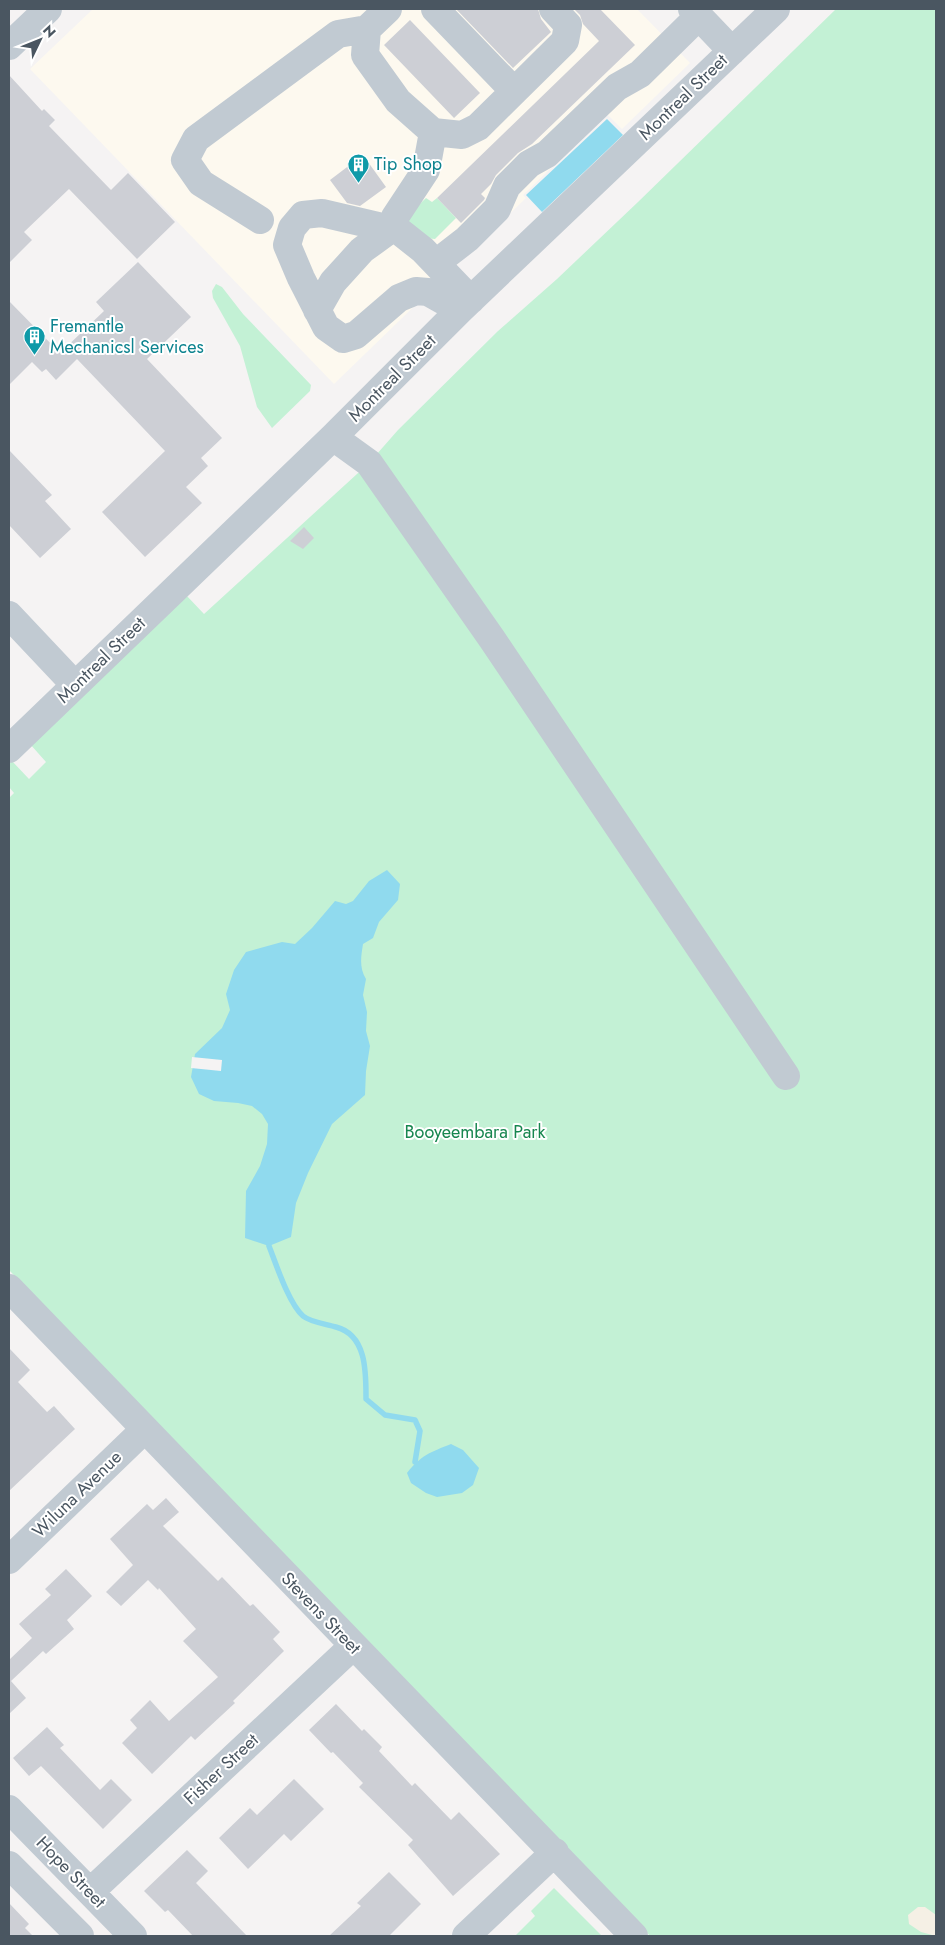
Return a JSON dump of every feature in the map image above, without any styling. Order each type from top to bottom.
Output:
[{"type":"street","points":[[9,46],[48,9]]},
{"type":"street","points":[[260,220],[201,183],[184,160],[196,138],[338,34],[367,29],[388,9]]},
{"type":"street","points":[[435,9],[508,85]]},
{"type":"street","points":[[367,29],[364,55],[398,101],[433,132],[462,135],[478,127],[508,85],[565,41],[568,25],[553,9]]},
{"type":"street","name":"Montreal Street","points":[[9,749],[333,437],[466,305],[776,9]]},
{"type":"street","points":[[438,266],[497,209],[507,186],[529,164],[547,154],[617,87],[640,74],[696,12],[732,51]]},
{"type":"street","points":[[318,310],[333,282],[362,250],[391,229],[395,217],[426,170],[433,132]]},
{"type":"street","points":[[322,212],[399,231],[438,266],[466,305],[428,292],[416,291],[399,298],[356,335],[343,339],[326,327],[287,244],[292,228],[303,215],[322,212]]},
{"type":"street","points":[[333,437],[369,463],[492,639],[786,1076]]},
{"type":"street","points":[[9,616],[75,685]]},
{"type":"street","name":"Stevens Street","points":[[9,1288],[352,1646],[555,1852],[634,1936]]},
{"type":"street","name":"Wiluna Avenue","points":[[9,1560],[145,1429]]},
{"type":"street","name":"Fisher Street","points":[[90,1892],[352,1646]]},
{"type":"street","name":"Hope Street","points":[[9,1809],[133,1936]]},
{"type":"street","points":[[466,1936],[555,1852]]},
{"type":"street","points":[[9,1865],[80,1936]]},
{"type":"shaded area","points":[[93,9],[637,9],[690,63],[622,129],[607,114],[523,195],[526,198],[334,384],[30,69]]},
{"type":"green space","name":"Booyeembara Park","points":[[836,9],[936,9],[936,1936],[650,1936],[9,1270],[9,798],[14,793],[9,787],[9,764],[12,761],[29,779],[46,762],[30,744],[186,595],[204,614],[369,463],[398,430],[498,331],[557,279],[638,202]]},
{"type":"green space","points":[[426,198],[432,202],[437,198],[456,218],[435,239],[424,238],[403,220]]},
{"type":"green space","points":[[216,284],[222,287],[243,314],[311,385],[310,391],[272,428],[257,407],[240,346],[213,298],[212,291]]},
{"type":"green space","points":[[554,1888],[602,1936],[515,1936],[535,1916],[531,1911]]},
{"type":"sand","points":[[918,1907],[925,1907],[936,1915],[936,1936],[921,1932],[909,1924],[908,1915]]},
{"type":"water","points":[[607,119],[623,135],[542,212],[526,195]]},
{"type":"water","points":[[387,870],[400,884],[398,900],[379,922],[373,938],[363,944],[361,962],[366,979],[363,995],[367,1012],[366,1031],[370,1046],[365,1095],[332,1124],[308,1173],[296,1203],[291,1237],[269,1246],[245,1238],[246,1191],[260,1166],[267,1144],[268,1124],[262,1114],[252,1106],[214,1101],[199,1094],[191,1077],[195,1054],[222,1028],[230,1010],[226,994],[234,970],[246,952],[282,942],[295,944],[312,928],[335,901],[346,904],[353,901],[369,881]]},
{"type":"water","points":[[451,1444],[463,1450],[479,1468],[473,1485],[462,1493],[437,1497],[426,1493],[411,1483],[407,1473],[417,1462],[432,1452]]},
{"type":"pier","points":[[192,1057],[222,1060],[221,1071],[191,1068]]},
{"type":"building","points":[[456,9],[538,9],[541,19],[551,32],[513,68]]},
{"type":"building","points":[[574,9],[600,9],[635,45],[532,144],[518,153],[496,175],[491,184],[481,194],[485,198],[484,200],[461,223],[437,198],[599,41],[583,24],[580,15]]},
{"type":"building","points":[[410,20],[480,93],[454,118],[384,45]]},
{"type":"building","points":[[9,75],[42,111],[44,109],[55,120],[49,126],[111,190],[128,173],[175,222],[137,259],[69,189],[24,232],[32,240],[9,263]]},
{"type":"building","name":"Tip Shop","points":[[363,155],[386,187],[360,206],[347,203],[330,180]]},
{"type":"building","points":[[138,262],[191,317],[147,359],[222,438],[201,458],[208,466],[186,487],[202,503],[145,557],[102,512],[165,451],[77,359],[56,380],[46,369],[42,372],[32,362],[9,385],[9,301],[60,353],[104,311],[96,302]]},
{"type":"building","points":[[9,450],[52,495],[45,501],[71,529],[40,558],[9,525]]},
{"type":"building","points":[[304,527],[314,538],[303,549],[290,541]]},
{"type":"building","points":[[9,1348],[30,1370],[18,1382],[47,1412],[54,1406],[75,1429],[9,1491]]},
{"type":"building","points":[[166,1498],[179,1512],[163,1526],[218,1581],[222,1577],[250,1606],[253,1604],[280,1632],[273,1639],[284,1651],[233,1701],[235,1703],[195,1740],[191,1736],[152,1774],[122,1743],[137,1728],[130,1720],[150,1700],[169,1721],[218,1677],[183,1641],[196,1629],[159,1588],[158,1590],[148,1580],[121,1606],[106,1592],[133,1565],[110,1539],[147,1504],[153,1510]]},
{"type":"building","points":[[66,1569],[92,1596],[67,1620],[74,1629],[46,1654],[43,1651],[11,1681],[26,1698],[9,1714],[9,1660],[32,1638],[19,1624],[51,1595],[45,1589]]},
{"type":"building","points":[[336,1704],[362,1731],[364,1729],[382,1747],[379,1751],[412,1786],[415,1783],[451,1820],[459,1812],[500,1854],[453,1896],[408,1845],[413,1840],[359,1787],[363,1783],[309,1730]]},
{"type":"building","points":[[47,1727],[64,1745],[60,1748],[100,1790],[111,1779],[132,1800],[103,1829],[41,1766],[29,1776],[13,1758]]},
{"type":"building","points":[[294,1779],[324,1809],[291,1841],[284,1834],[248,1869],[219,1838],[250,1808],[257,1815]]},
{"type":"building","points":[[187,1850],[208,1871],[196,1883],[247,1936],[193,1936],[168,1910],[165,1912],[144,1891]]},
{"type":"building","points":[[389,1872],[421,1904],[389,1936],[329,1936],[361,1906],[357,1903]]},
{"type":"building","points":[[9,1903],[29,1924],[25,1928],[33,1936],[9,1936]]},
{"type":"waterway","points":[[269,1246],[288,1293],[303,1316],[346,1331],[354,1338],[363,1356],[366,1399],[385,1415],[415,1420],[420,1431],[415,1462]]},
{"type":"place","name":"Tip Shop","points":[[358,183]]},
{"type":"place","name":"Fremantle Mechanicsl Services","points":[[34,355]]}]
